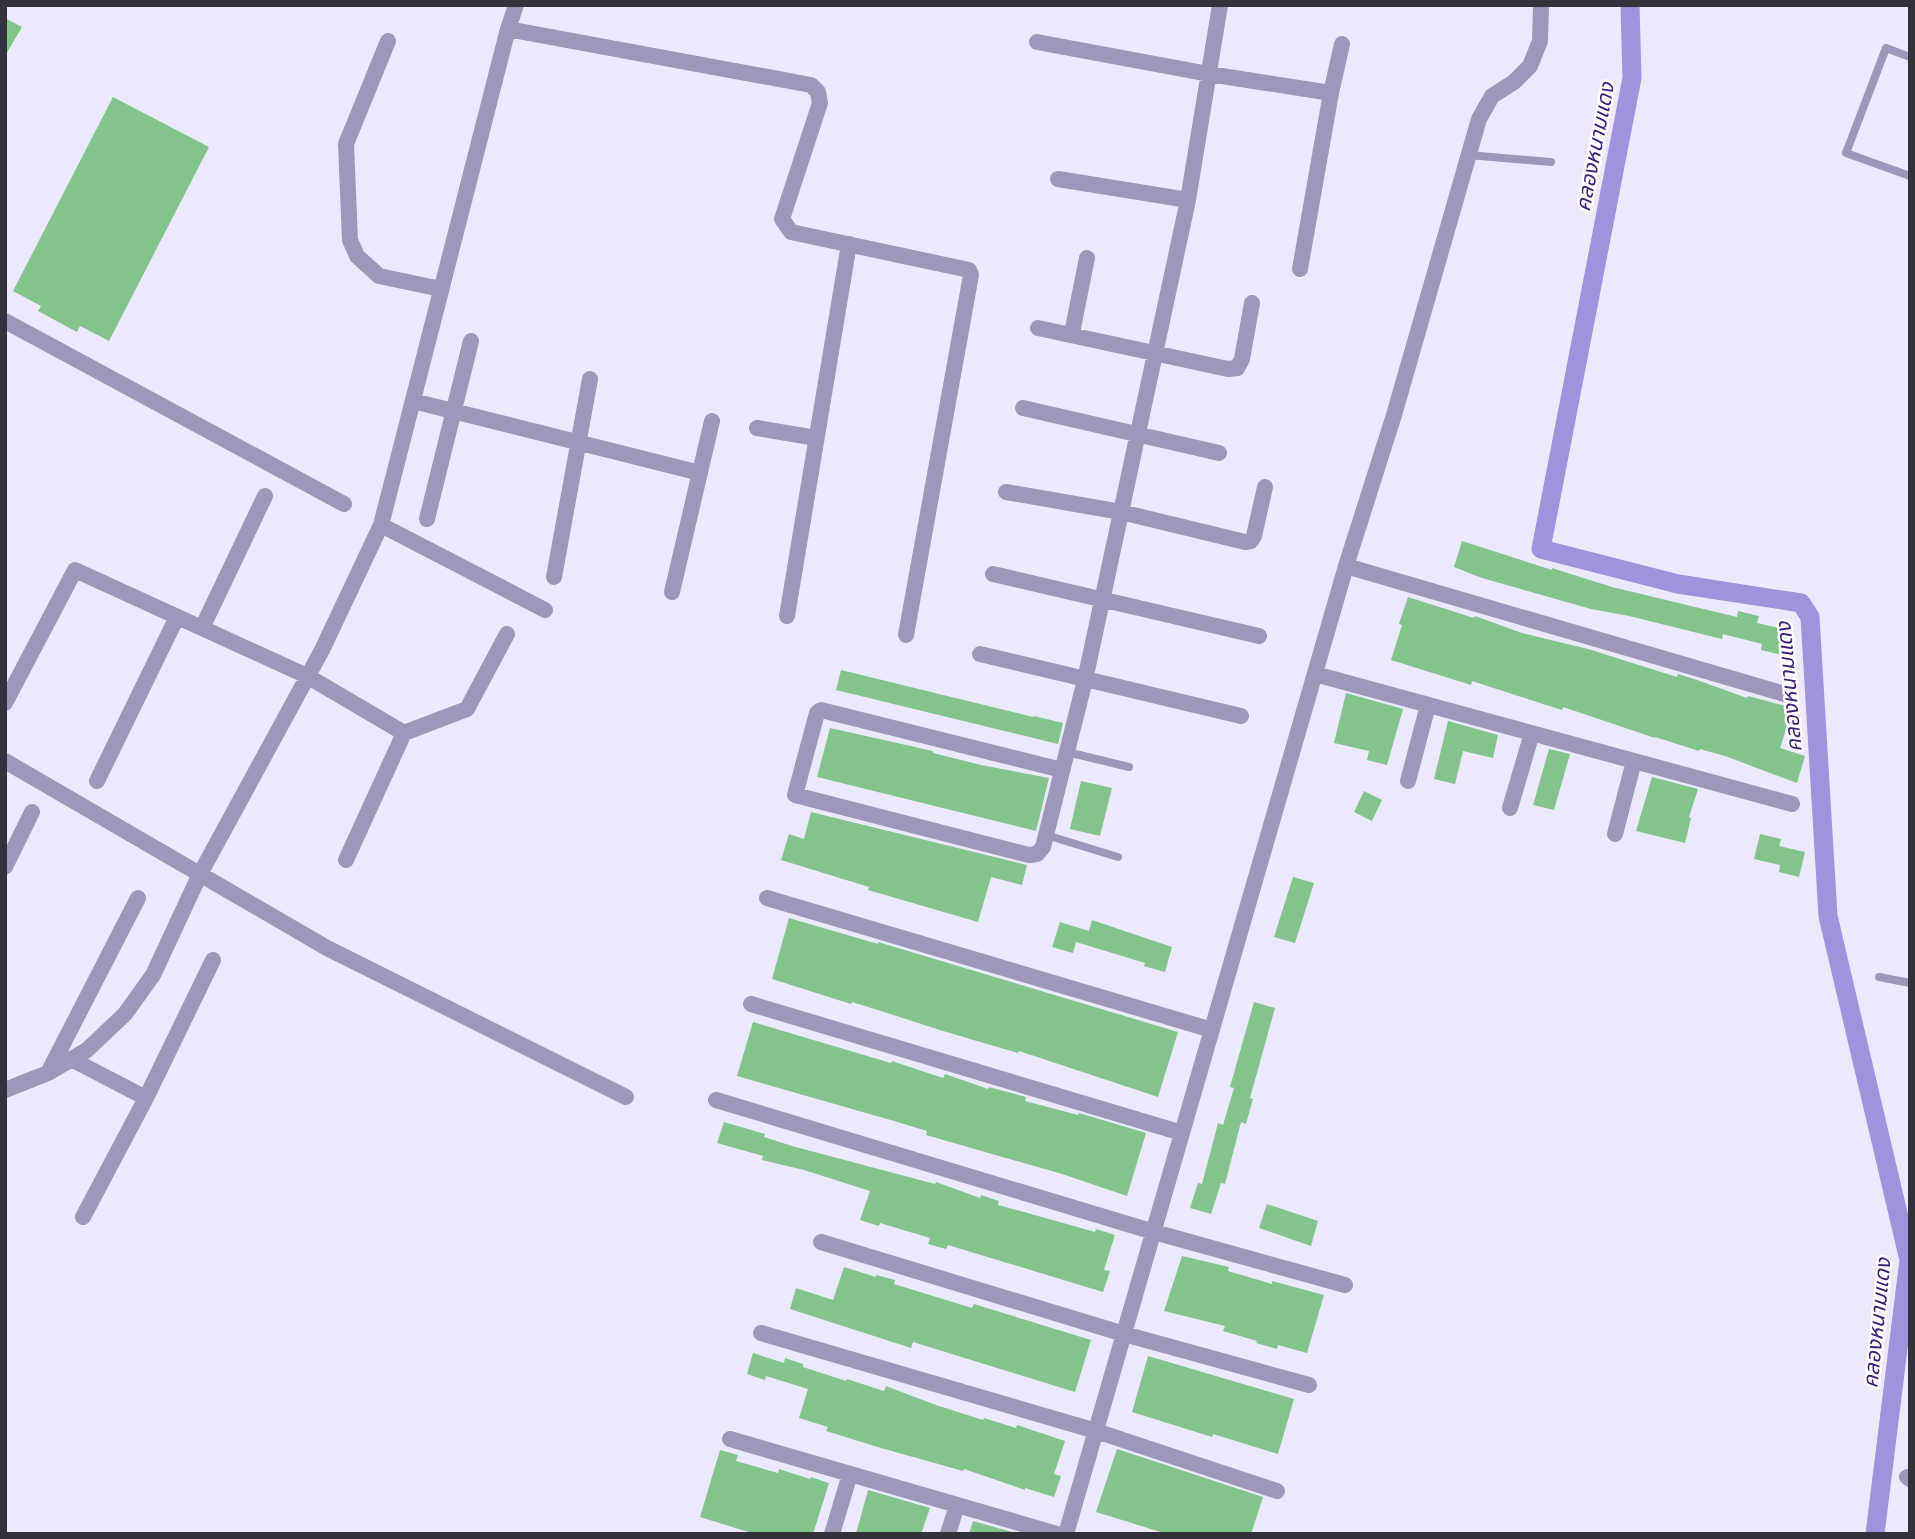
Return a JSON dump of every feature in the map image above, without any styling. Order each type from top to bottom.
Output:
[{"type":"street","points":[[5,1090],[48,1073],[87,1050],[125,1014],[153,975],[200,874],[307,676],[381,525],[516,5]]},
{"type":"street","points":[[1062,770],[821,710],[817,713],[795,793],[797,797],[1029,855],[1037,854],[1043,847],[1085,680],[1188,200],[1220,5]]},
{"type":"street","points":[[1066,1534],[1346,566],[1394,415],[1479,119],[1492,96],[1514,82],[1530,66],[1540,41],[1541,5]]},
{"type":"street","points":[[508,29],[811,85],[818,92],[820,103],[782,219],[791,232],[969,270],[971,275],[906,635]]},
{"type":"street","points":[[388,41],[346,144],[350,240],[357,256],[379,276],[441,289]]},
{"type":"street","points":[[1037,42],[1209,74],[1331,93]]},
{"type":"street","points":[[1300,269],[1342,44]]},
{"type":"street","points":[[1059,180],[1188,200]]},
{"type":"street","points":[[787,616],[849,244]]},
{"type":"street","points":[[1072,333],[1087,258]]},
{"type":"street","points":[[1038,328],[1072,333],[1228,369],[1237,368],[1242,359],[1252,303]]},
{"type":"street","points":[[5,321],[344,505]]},
{"type":"street","points":[[427,519],[471,341]]},
{"type":"street","points":[[554,577],[590,379]]},
{"type":"street","points":[[412,401],[700,473]]},
{"type":"street","points":[[1023,408],[1219,453]]},
{"type":"street","points":[[672,592],[712,421]]},
{"type":"street","points":[[758,428],[816,438]]},
{"type":"street","points":[[1006,492],[1121,512],[1245,542],[1251,541],[1254,536],[1265,487]]},
{"type":"street","points":[[202,628],[265,496]]},
{"type":"street","points":[[381,525],[545,610]]},
{"type":"street","points":[[1346,566],[1788,695]]},
{"type":"street","points":[[5,703],[75,570],[307,676],[404,733]]},
{"type":"street","points":[[993,574],[1259,636]]},
{"type":"street","points":[[97,781],[177,617]]},
{"type":"street","points":[[346,860],[404,733],[467,709],[508,635]]},
{"type":"street","points":[[980,654],[1241,716]]},
{"type":"street","points":[[1315,674],[1792,804]]},
{"type":"street","points":[[1408,781],[1428,705]]},
{"type":"street","points":[[1510,808],[1532,733]]},
{"type":"street","points":[[5,761],[327,948],[626,1097]]},
{"type":"street","points":[[1615,834],[1634,761]]},
{"type":"street","points":[[5,867],[32,812]]},
{"type":"street","points":[[48,1073],[138,898]]},
{"type":"street","points":[[767,898],[1212,1030]]},
{"type":"street","points":[[83,1217],[146,1098],[213,960]]},
{"type":"street","points":[[751,1004],[1182,1133]]},
{"type":"street","points":[[71,1059],[146,1098]]},
{"type":"street","points":[[716,1100],[1154,1232],[1345,1285]]},
{"type":"street","points":[[821,1242],[1124,1334],[1309,1385]]},
{"type":"street","points":[[761,1333],[1096,1431],[1277,1490]]},
{"type":"street","points":[[730,1440],[1057,1534]]},
{"type":"street","points":[[832,1534],[850,1474]]},
{"type":"street","points":[[948,1534],[957,1505]]},
{"type":"lane","points":[[1910,57],[1886,48],[1846,153],[1910,176]]},
{"type":"lane","points":[[1468,155],[1551,162]]},
{"type":"lane","points":[[1067,752],[1129,767]]},
{"type":"lane","points":[[1046,835],[1118,857]]},
{"type":"lane","points":[[1879,977],[1910,983]]},
{"type":"building","points":[[5,18],[22,27],[5,56]]},
{"type":"building","points":[[113,97],[209,147],[109,341],[80,326],[77,332],[38,311],[41,306],[13,291]]},
{"type":"building","points":[[1462,541],[1612,587],[1737,617],[1738,611],[1759,616],[1757,623],[1788,630],[1782,655],[1761,650],[1762,644],[1723,634],[1722,639],[1591,609],[1482,578],[1454,567]]},
{"type":"building","points":[[1408,597],[1522,633],[1588,649],[1677,677],[1678,674],[1747,698],[1748,696],[1793,708],[1780,748],[1805,756],[1797,783],[1725,756],[1700,749],[1699,751],[1563,707],[1562,710],[1472,681],[1471,685],[1391,660]]},
{"type":"building","points":[[841,670],[1063,723],[1058,744],[836,690]]},
{"type":"building","points":[[1346,693],[1403,709],[1387,765],[1367,760],[1369,751],[1334,743]]},
{"type":"building","points":[[1448,721],[1498,735],[1493,758],[1463,751],[1455,784],[1434,779]]},
{"type":"building","points":[[830,728],[933,751],[981,765],[1049,778],[1036,831],[817,777]]},
{"type":"building","points":[[1549,749],[1570,754],[1554,810],[1533,805]]},
{"type":"building","points":[[1652,777],[1698,789],[1689,817],[1691,818],[1685,843],[1636,831]]},
{"type":"building","points":[[1081,781],[1112,788],[1100,836],[1070,829]]},
{"type":"building","points":[[1364,791],[1382,800],[1372,821],[1354,812]]},
{"type":"building","points":[[811,812],[1027,865],[1022,885],[991,877],[978,922],[868,890],[869,887],[781,860],[789,834],[804,839]]},
{"type":"building","points":[[1760,834],[1781,839],[1779,846],[1805,852],[1799,877],[1779,872],[1780,865],[1754,859]]},
{"type":"building","points":[[1293,877],[1314,883],[1295,943],[1274,937]]},
{"type":"building","points":[[789,918],[1178,1032],[1158,1097],[1019,1051],[1018,1053],[772,979]]},
{"type":"building","points":[[1092,920],[1172,947],[1165,972],[1144,966],[1145,963],[1076,942],[1073,953],[1052,947],[1060,922],[1089,931]]},
{"type":"building","points":[[1254,1002],[1275,1008],[1250,1098],[1253,1099],[1246,1124],[1241,1122],[1225,1184],[1221,1183],[1211,1214],[1190,1208],[1198,1183],[1202,1184],[1218,1123],[1223,1125],[1234,1088],[1230,1087]]},
{"type":"building","points":[[753,1022],[943,1078],[945,1074],[988,1089],[989,1087],[1026,1097],[1025,1101],[1078,1115],[1079,1113],[1146,1133],[1127,1196],[1062,1174],[926,1135],[927,1131],[737,1076]]},
{"type":"building","points":[[724,1122],[765,1134],[764,1137],[792,1146],[935,1184],[936,1182],[980,1198],[981,1195],[999,1201],[998,1205],[1115,1235],[1104,1270],[1110,1271],[1103,1292],[948,1245],[946,1249],[928,1244],[930,1238],[860,1220],[870,1191],[762,1160],[763,1156],[717,1143]]},
{"type":"building","points":[[1267,1204],[1318,1221],[1311,1246],[1259,1228]]},
{"type":"building","points":[[1182,1256],[1229,1267],[1228,1271],[1272,1284],[1272,1281],[1324,1295],[1307,1353],[1278,1345],[1277,1349],[1256,1343],[1257,1341],[1223,1331],[1225,1326],[1164,1311]]},
{"type":"building","points":[[844,1267],[895,1280],[894,1284],[972,1308],[974,1304],[1091,1340],[1075,1392],[913,1342],[911,1348],[790,1309],[796,1288],[833,1300]]},
{"type":"building","points":[[753,1353],[784,1363],[785,1358],[803,1364],[803,1367],[884,1391],[886,1386],[983,1420],[984,1418],[1016,1428],[1017,1425],[1065,1441],[1054,1474],[1061,1476],[1054,1497],[826,1431],[828,1427],[799,1418],[808,1389],[766,1376],[765,1380],[747,1374]]},
{"type":"building","points":[[1148,1356],[1294,1399],[1278,1454],[1132,1412]]},
{"type":"building","points":[[1117,1449],[1263,1497],[1251,1534],[1167,1534],[1096,1512]]},
{"type":"building","points":[[720,1450],[738,1455],[736,1461],[778,1473],[779,1469],[829,1483],[813,1534],[755,1534],[700,1517]]},
{"type":"building","points":[[868,1490],[930,1508],[921,1534],[856,1534]]},
{"type":"building","points":[[973,1521],[1012,1532],[1012,1534],[969,1534]]},
{"type":"waterway","name":"คลองหนามแดง","points":[[1630,5],[1632,78],[1541,549],[1678,584],[1801,603],[1810,617],[1828,916],[1909,1260],[1875,1534]]}]
